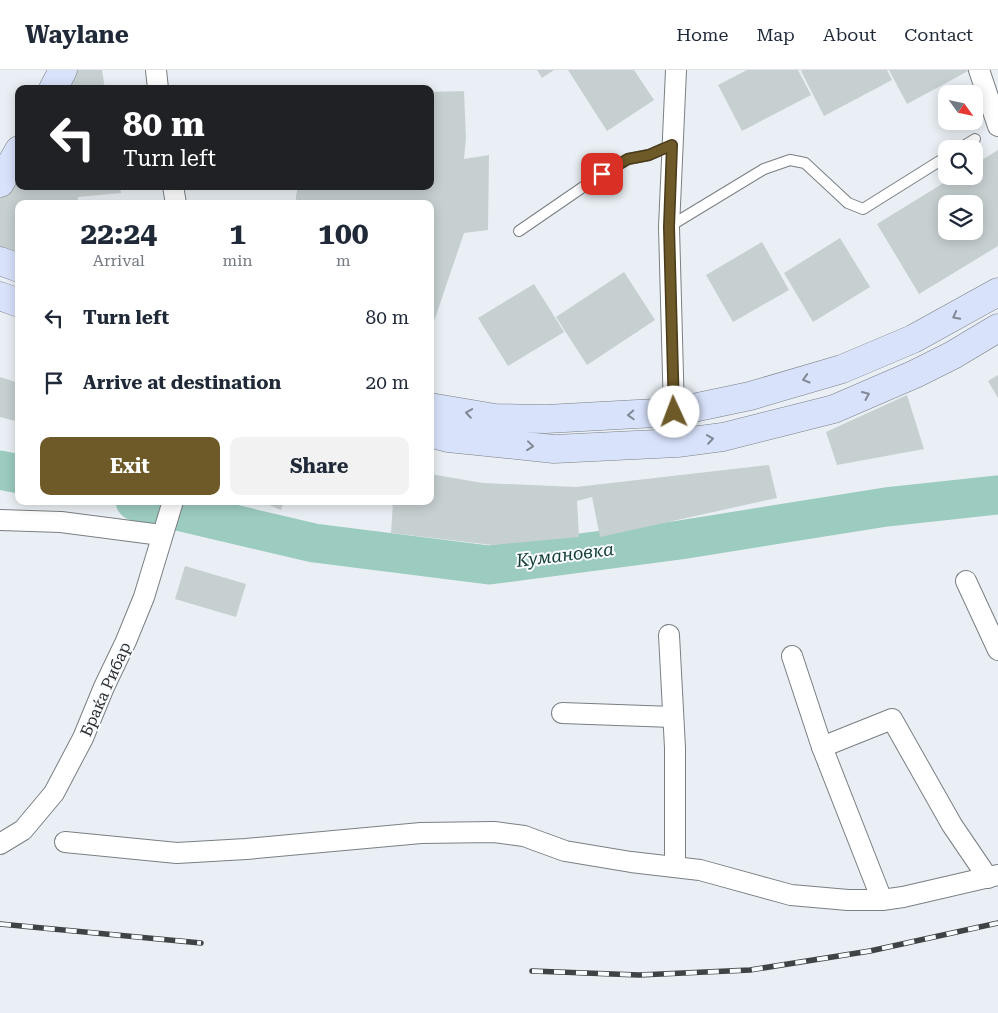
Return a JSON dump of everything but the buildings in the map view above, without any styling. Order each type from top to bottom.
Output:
[{"type":"street","points":[[55,85],[63,70]]},
{"type":"street","points":[[156,70],[158,85]]},
{"type":"street","points":[[676,70],[669,227],[674,412],[677,443]]},
{"type":"street","points":[[980,70],[998,126]]},
{"type":"street","points":[[0,183],[15,157]]},
{"type":"street","points":[[0,261],[15,267]]},
{"type":"street","points":[[434,407],[503,418],[546,418],[674,412],[750,396],[842,368],[914,339],[998,292]]},
{"type":"street","points":[[0,296],[15,302]]},
{"type":"street","points":[[434,434],[448,438],[554,449],[677,443],[723,437],[834,409],[953,355],[998,328]]},
{"type":"street","name":"Браќа Рибар","points":[[0,844],[23,830],[54,793],[83,738],[140,606],[171,505]]},
{"type":"street","points":[[0,520],[61,522],[161,535]]},
{"type":"street","points":[[966,581],[998,650]]},
{"type":"street","points":[[669,635],[675,748],[675,867]]},
{"type":"street","points":[[792,656],[822,747],[882,900]]},
{"type":"street","points":[[562,713],[673,717]]},
{"type":"street","points":[[65,842],[177,853],[421,834],[494,832],[524,836],[565,851],[700,870],[791,895],[848,900],[882,900],[902,897],[993,876],[952,825],[892,719],[822,747]]},
{"type":"lane","points":[[519,231],[602,174],[628,159],[649,155],[672,145]]},
{"type":"lane","points":[[669,227],[764,169],[790,160],[805,163],[848,203],[862,208],[938,161]]},
{"type":"waterway","name":"Кумановка","points":[[0,470],[15,473]]},
{"type":"waterway","name":"Кумановка","points":[[152,505],[314,543],[489,565],[680,540],[886,507],[998,495]]},
{"type":"railway","points":[[532,971],[639,975],[750,970],[870,951],[998,923]]},
{"type":"railway","points":[[0,924],[201,943]]},
{"type":"route","points":[[602,174],[628,159],[649,155],[672,145],[669,227],[674,412]]}]
